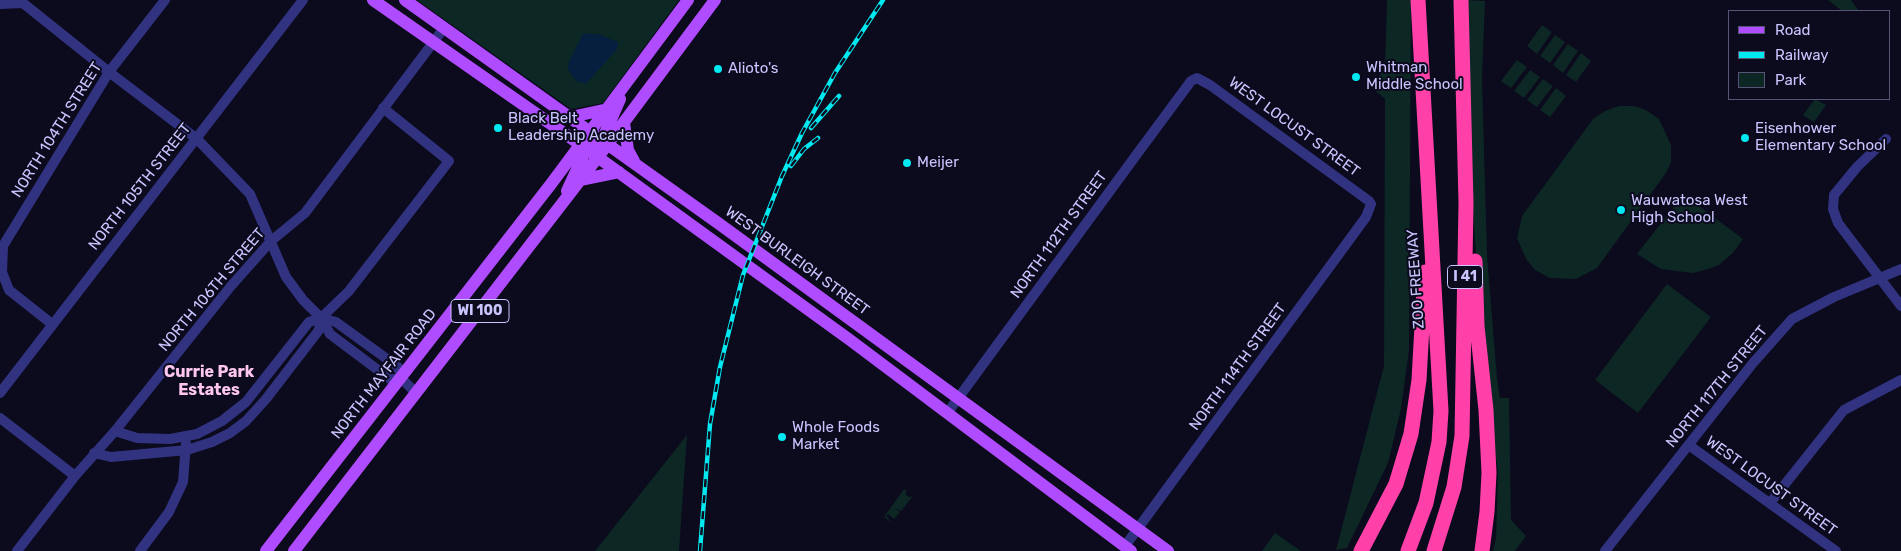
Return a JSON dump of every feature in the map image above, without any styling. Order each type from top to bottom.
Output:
[{"type":"highway","name":"ZOO FREEWAY","points":[[1408,551],[1426,503],[1439,442],[1441,411],[1428,206],[1418,0]]},
{"type":"highway","name":"I 41","points":[[1434,551],[1454,487],[1462,436],[1466,203],[1461,0]]},
{"type":"highway","points":[[1466,203],[1474,246],[1477,326],[1486,411],[1488,482],[1482,551]]},
{"type":"highway","points":[[1361,551],[1396,484],[1413,425],[1420,367],[1428,206]]},
{"type":"main road","points":[[373,0],[619,172],[948,412],[1128,549]]},
{"type":"main road","name":"WEST BURLEIGH STREET","points":[[405,0],[605,141],[1168,551]]},
{"type":"main road","points":[[563,203],[572,175],[591,132],[688,0]]},
{"type":"main road","points":[[605,141],[624,123],[715,0]]},
{"type":"main road","points":[[598,157],[624,87]]},
{"type":"main road","points":[[571,117],[608,109]]},
{"type":"main road","points":[[624,123],[628,150],[634,162]]},
{"type":"main road","name":"NORTH MAYFAIR ROAD","points":[[266,551],[584,147]]},
{"type":"main road","name":"WI 100","points":[[294,551],[598,157]]},
{"type":"main road","points":[[580,180],[619,172]]},
{"type":"street","name":"NORTH 104TH STREET","points":[[52,324],[9,290],[2,272],[3,246],[109,72],[165,0]]},
{"type":"street","name":"NORTH 105TH STREET","points":[[0,393],[303,0]]},
{"type":"street","points":[[0,4],[25,2],[109,72],[197,139],[250,194],[286,277],[303,300],[321,318],[330,334],[390,379],[402,379],[416,393]]},
{"type":"street","name":"NORTH 106TH STREET","points":[[17,551],[75,476],[115,431],[231,286],[271,241],[305,213],[383,108],[434,44],[444,28]]},
{"type":"street","name":"WEST LOCUST STREET","points":[[1197,78],[1218,90],[1372,204]]},
{"type":"street","name":"NORTH 112TH STREET","points":[[948,412],[1191,81],[1197,78]]},
{"type":"street","points":[[115,431],[137,438],[156,440],[186,437],[207,429],[235,412],[256,390],[309,322],[321,318],[349,291],[449,161],[383,108]]},
{"type":"street","points":[[1886,139],[1857,167],[1834,195],[1833,209],[1838,223],[1901,306]]},
{"type":"street","name":"NORTH 114TH STREET","points":[[1128,549],[1139,529],[1366,217],[1372,204]]},
{"type":"street","name":"NORTH 117TH STREET","points":[[1605,551],[1690,446],[1753,363],[1792,319],[1834,297],[1881,279],[1901,269]]},
{"type":"street","points":[[94,453],[111,457],[187,450],[212,442],[246,421],[266,399],[319,330],[321,318]]},
{"type":"street","points":[[1770,503],[1844,410],[1901,380]]},
{"type":"street","points":[[0,418],[75,476]]},
{"type":"street","points":[[140,551],[169,512],[183,482],[187,450],[186,437]]},
{"type":"street","name":"WEST LOCUST STREET","points":[[1690,446],[1836,551]]},
{"type":"green space","points":[[417,0],[679,0],[603,103],[571,109]]},
{"type":"green space","points":[[1387,0],[1411,0],[1409,350],[1401,409],[1388,463],[1347,548],[1336,550],[1384,366],[1385,99],[1371,87],[1385,68]]},
{"type":"green space","points":[[1465,0],[1485,1],[1482,79],[1487,255],[1497,379],[1500,398],[1509,398],[1511,520],[1526,536],[1515,551],[1493,551],[1496,537],[1498,472],[1486,384],[1472,201]]},
{"type":"green space","points":[[1828,0],[1851,0],[1858,10],[1841,10]]},
{"type":"green space","points":[[1542,25],[1552,32],[1537,54],[1527,46]]},
{"type":"green space","points":[[1555,35],[1565,42],[1550,63],[1540,56]]},
{"type":"green space","points":[[1568,44],[1578,51],[1563,73],[1553,65]]},
{"type":"green space","points":[[1581,53],[1591,61],[1576,82],[1566,75]]},
{"type":"green space","points":[[1517,60],[1527,67],[1511,88],[1501,81]]},
{"type":"green space","points":[[1530,70],[1540,77],[1524,98],[1514,91]]},
{"type":"green space","points":[[1543,79],[1553,86],[1537,107],[1527,100]]},
{"type":"green space","points":[[1556,88],[1566,96],[1550,117],[1540,110]]},
{"type":"green space","points":[[1814,100],[1826,105],[1814,122],[1803,115]]},
{"type":"green space","points":[[1619,106],[1634,106],[1646,110],[1659,119],[1671,145],[1671,162],[1666,173],[1597,268],[1576,279],[1550,278],[1535,270],[1526,259],[1517,238],[1522,216],[1593,119],[1605,111]]},
{"type":"green space","points":[[1687,197],[1743,239],[1733,253],[1719,265],[1692,273],[1661,269],[1637,254],[1680,199]]},
{"type":"green space","points":[[1667,284],[1711,317],[1638,413],[1595,380]]},
{"type":"green space","points":[[687,435],[679,551],[595,551]]},
{"type":"green space","points":[[904,489],[907,491],[905,494],[909,497],[913,496],[901,511],[893,507],[900,512],[894,519],[888,514],[886,516],[892,523],[884,517]]},
{"type":"green space","points":[[1275,533],[1301,551],[1262,551]]},
{"type":"water","points":[[583,34],[598,34],[618,42],[617,49],[586,84],[576,81],[568,69],[569,61]]},
{"type":"railway","points":[[700,551],[710,424],[720,367],[743,275],[782,176],[802,133],[835,73],[883,0]]},
{"type":"railway","points":[[811,128],[839,96]]},
{"type":"railway","points":[[791,166],[804,149],[818,138]]},
{"type":"place","name":"Alioto's","points":[[718,69]]},
{"type":"place","name":"Whitman Middle School","points":[[1356,77]]},
{"type":"place","name":"Black Belt Leadership Academy","points":[[498,128]]},
{"type":"place","name":"Eisenhower Elementary School","points":[[1745,138]]},
{"type":"place","name":"Meijer","points":[[907,163]]},
{"type":"place","name":"Wauwatosa West High School","points":[[1621,210]]},
{"type":"place","name":"Whole Foods Market","points":[[782,437]]},
{"type":"district","name":"Currie Park Estates","points":[[209,381]]}]
